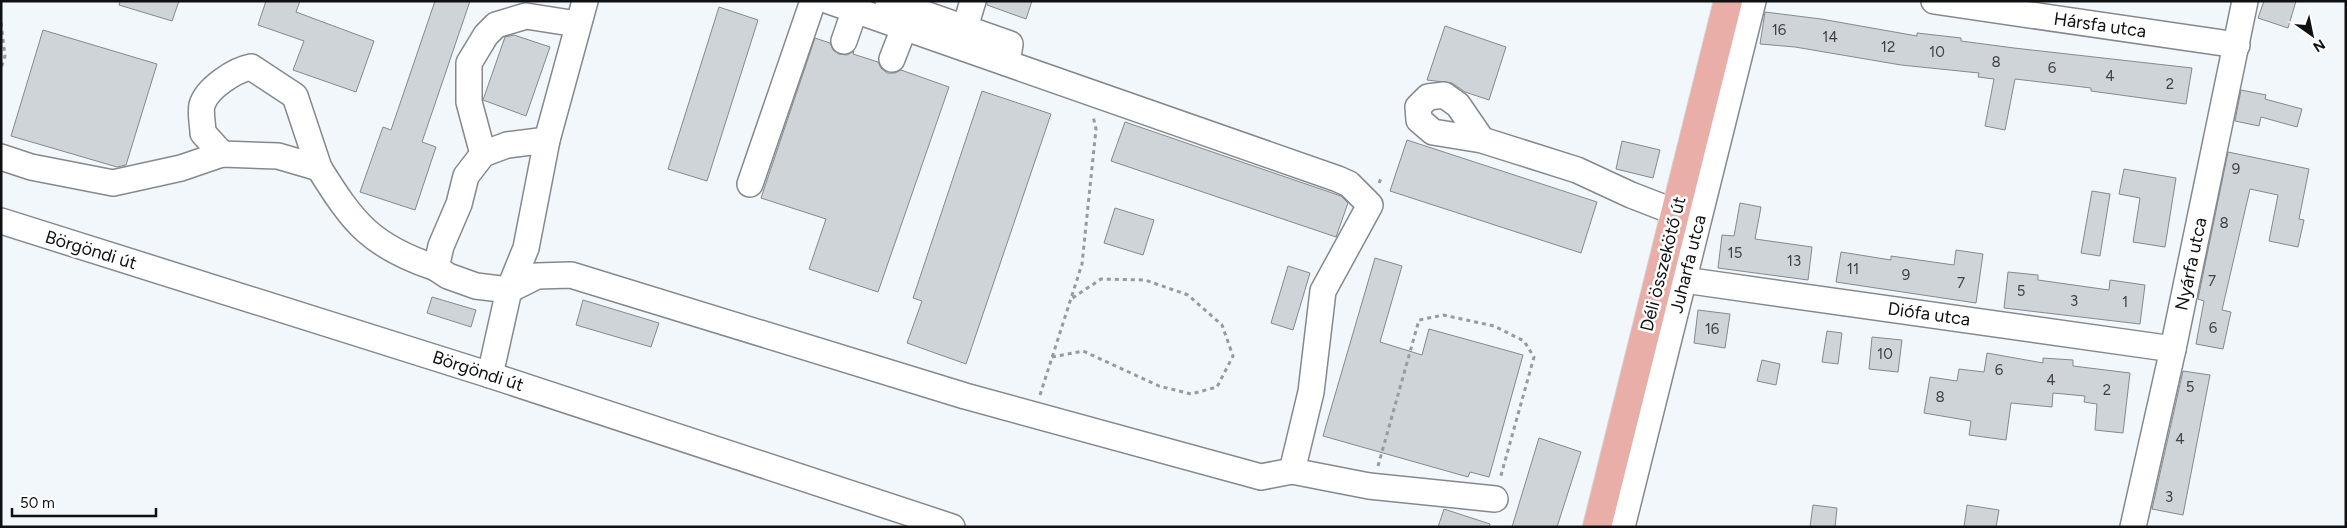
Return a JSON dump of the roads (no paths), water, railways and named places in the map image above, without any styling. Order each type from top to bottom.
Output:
[{"type":"main road","name":"Déli összekötő út","points":[[1597,527],[1728,1]]},
{"type":"street","points":[[750,184],[813,1]]},
{"type":"street","points":[[829,1],[857,6],[903,10],[961,37],[1007,63],[1338,178],[1349,184],[1370,204],[1323,291],[1311,392],[1292,471]]},
{"type":"street","points":[[961,37],[973,1]]},
{"type":"street","name":"Juharfa utca","points":[[1622,527],[1753,1]]},
{"type":"street","name":"Hársfa utca","points":[[1934,1],[2237,45]]},
{"type":"street","name":"Nyárfa utca","points":[[2133,527],[2173,348],[2245,1]]},
{"type":"street","points":[[844,41],[857,6]]},
{"type":"street","points":[[892,59],[903,10]]},
{"type":"street","points":[[483,154],[470,102],[468,63],[486,35],[496,25],[526,16],[581,13],[547,140],[526,248],[509,290],[490,375]]},
{"type":"street","points":[[222,154],[203,133],[202,104],[220,81],[241,69],[252,66],[295,96],[319,168],[341,204],[370,237],[404,258],[436,268],[448,276],[476,286],[509,290],[537,276],[571,275],[1034,415],[1261,478],[1292,471],[1369,486],[1495,499]]},
{"type":"street","points":[[436,268],[441,246],[459,204],[466,176],[483,154],[507,145],[547,140]]},
{"type":"street","points":[[1482,140],[1577,170],[1631,195],[1676,212]]},
{"type":"street","points":[[1,157],[32,167],[113,183],[181,168],[222,154],[278,156],[319,168]]},
{"type":"street","name":"Börgöndi út","points":[[1,221],[490,375],[952,527]]},
{"type":"street","name":"Diófa utca","points":[[1684,280],[2173,348]]}]
